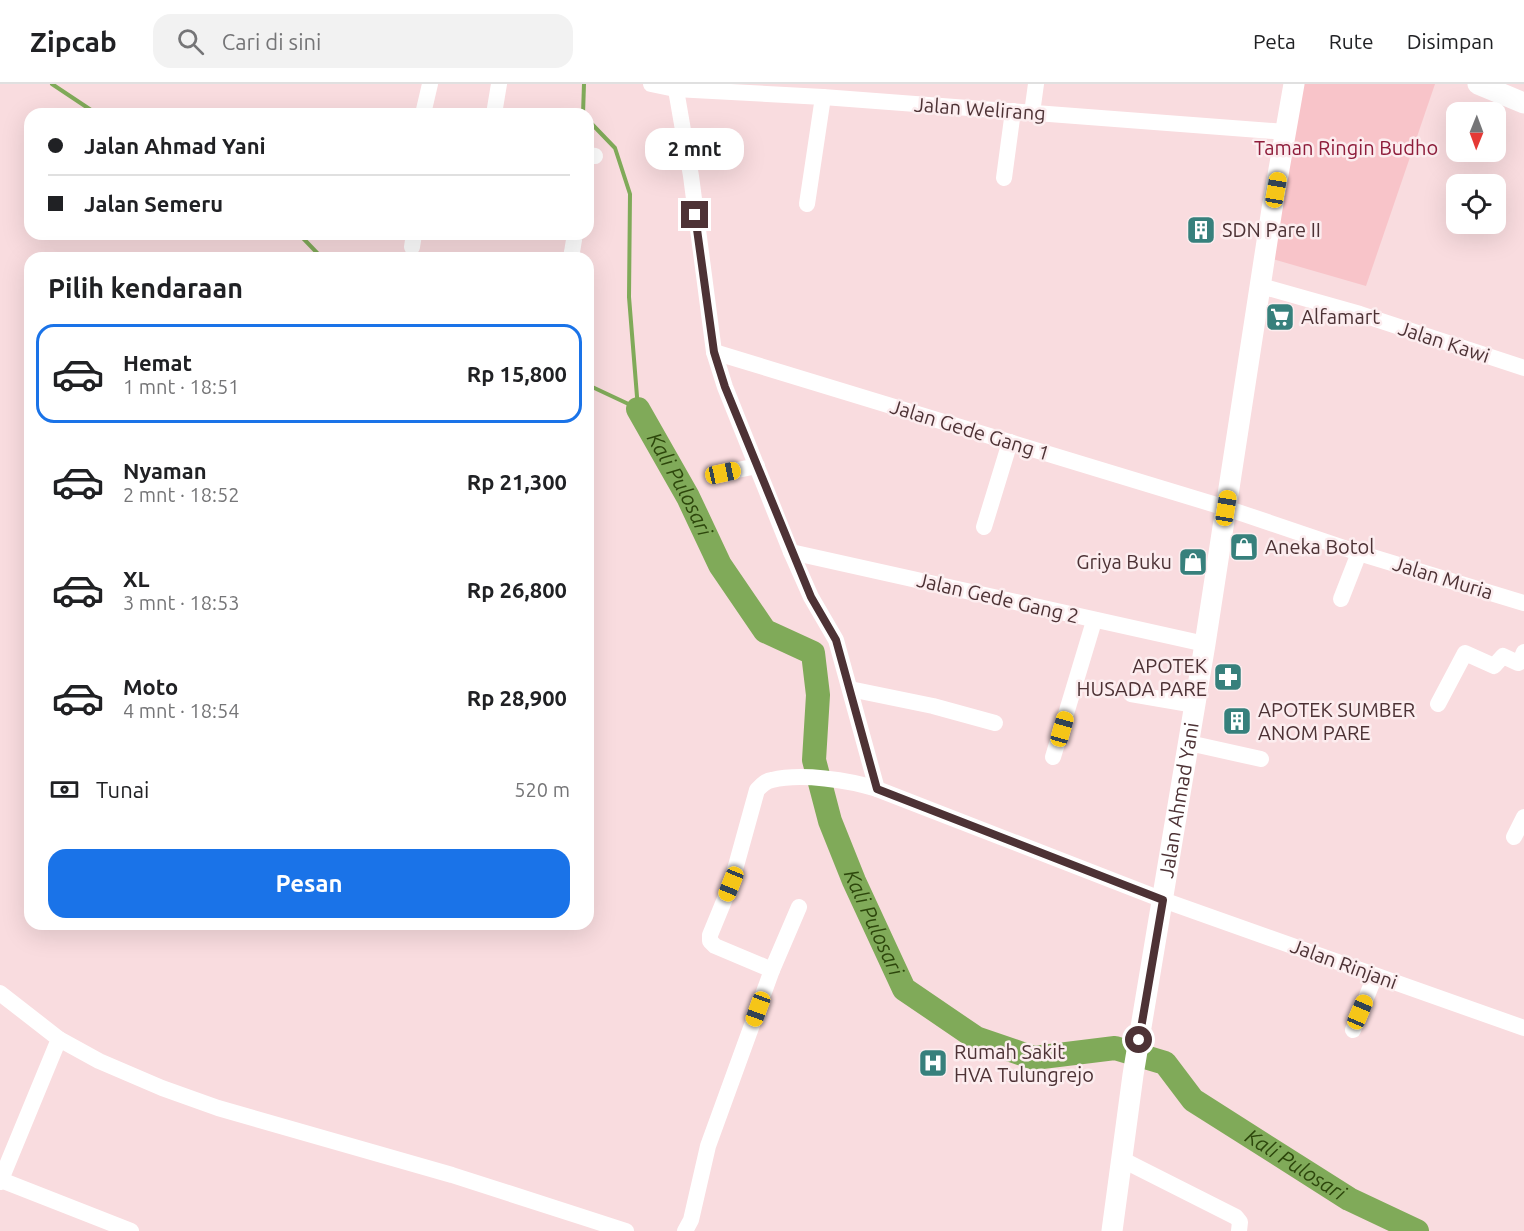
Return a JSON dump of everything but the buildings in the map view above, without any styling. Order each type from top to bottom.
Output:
[{"type":"main road","name":"Jalan Ahmad Yani","points":[[1112,1231],[1133,1075],[1189,743],[1294,84]]},
{"type":"main road","points":[[1478,84],[1524,103]]},
{"type":"street","points":[[424,108],[430,84]]},
{"type":"street","points":[[495,108],[499,84]]},
{"type":"street","name":"Jalan Welirang","points":[[651,84],[675,87],[747,88],[823,97],[1286,132]]},
{"type":"street","points":[[1032,113],[1036,84]]},
{"type":"street","points":[[675,87],[691,176],[714,352],[725,387],[791,552],[811,597],[836,640],[877,789]]},
{"type":"street","points":[[807,204],[823,97]]},
{"type":"street","points":[[1004,178],[1012,111]]},
{"type":"street","name":"Jalan Kawi","points":[[1261,286],[1360,314],[1524,368]]},
{"type":"street","name":"Jalan Gede Gang 1","points":[[714,352],[1226,508]]},
{"type":"street","points":[[984,528],[1010,442]]},
{"type":"street","points":[[723,473],[756,465]]},
{"type":"street","name":"Jalan Muria","points":[[1226,508],[1359,553],[1524,603]]},
{"type":"street","name":"Jalan Gede Gang 2","points":[[791,552],[1205,644]]},
{"type":"street","points":[[1341,599],[1359,553]]},
{"type":"street","points":[[1053,757],[1094,621]]},
{"type":"street","points":[[1438,704],[1465,653],[1494,666],[1503,656],[1518,663],[1524,652]]},
{"type":"street","points":[[850,689],[933,706],[995,723]]},
{"type":"street","points":[[1131,694],[1195,705]]},
{"type":"street","points":[[1189,743],[1261,759]]},
{"type":"street","name":"Jalan Rinjani","points":[[772,970],[715,946],[710,941],[710,935],[731,884],[757,790],[768,781],[798,778],[831,780],[862,784],[877,789],[1163,900],[1524,1028]]},
{"type":"street","points":[[1514,837],[1524,817]]},
{"type":"street","points":[[686,1231],[691,1220],[708,1146],[772,970],[799,907]]},
{"type":"street","points":[[1353,1030],[1375,975]]},
{"type":"street","points":[[0,993],[59,1039],[99,1062],[162,1088],[218,1108],[452,1175],[626,1231]]},
{"type":"street","points":[[59,1039],[0,1181],[131,1231]]},
{"type":"street","points":[[1123,1160],[1236,1217],[1240,1222],[1239,1231]]},
{"type":"green space","name":"Taman Ringin Budho","points":[[1294,84],[1435,84],[1366,286],[1266,257]]},
{"type":"waterway","points":[[52,84],[88,108]]},
{"type":"waterway","points":[[583,108],[584,84]]},
{"type":"waterway","points":[[594,126],[615,148],[630,194],[629,297],[638,409]]},
{"type":"waterway","points":[[305,240],[316,252]]},
{"type":"waterway","points":[[594,388],[637,408]]},
{"type":"waterway","name":"Kali Pulosari","points":[[638,409],[688,497],[720,565],[765,631],[813,653],[818,695],[814,760],[830,821],[854,881],[904,989],[976,1038],[1034,1058],[1115,1048],[1165,1063],[1193,1100],[1349,1199],[1417,1231]]},
{"type":"place","name":"SDN Pare II","points":[[1201,230]]},
{"type":"place","name":"Alfamart","points":[[1280,317]]},
{"type":"place","name":"Aneka Botol","points":[[1244,547]]},
{"type":"place","name":"Griya Buku","points":[[1193,562]]},
{"type":"place","name":"APOTEK HUSADA PARE","points":[[1228,677]]},
{"type":"place","name":"APOTEK SUMBER ANOM PARE","points":[[1237,721]]},
{"type":"place","name":"Rumah Sakit HVA Tulungrejo","points":[[933,1063]]},
{"type":"route","points":[[695,215],[714,352],[725,387],[791,552],[811,597],[836,640],[877,789],[1163,900],[1139,1040]]}]
